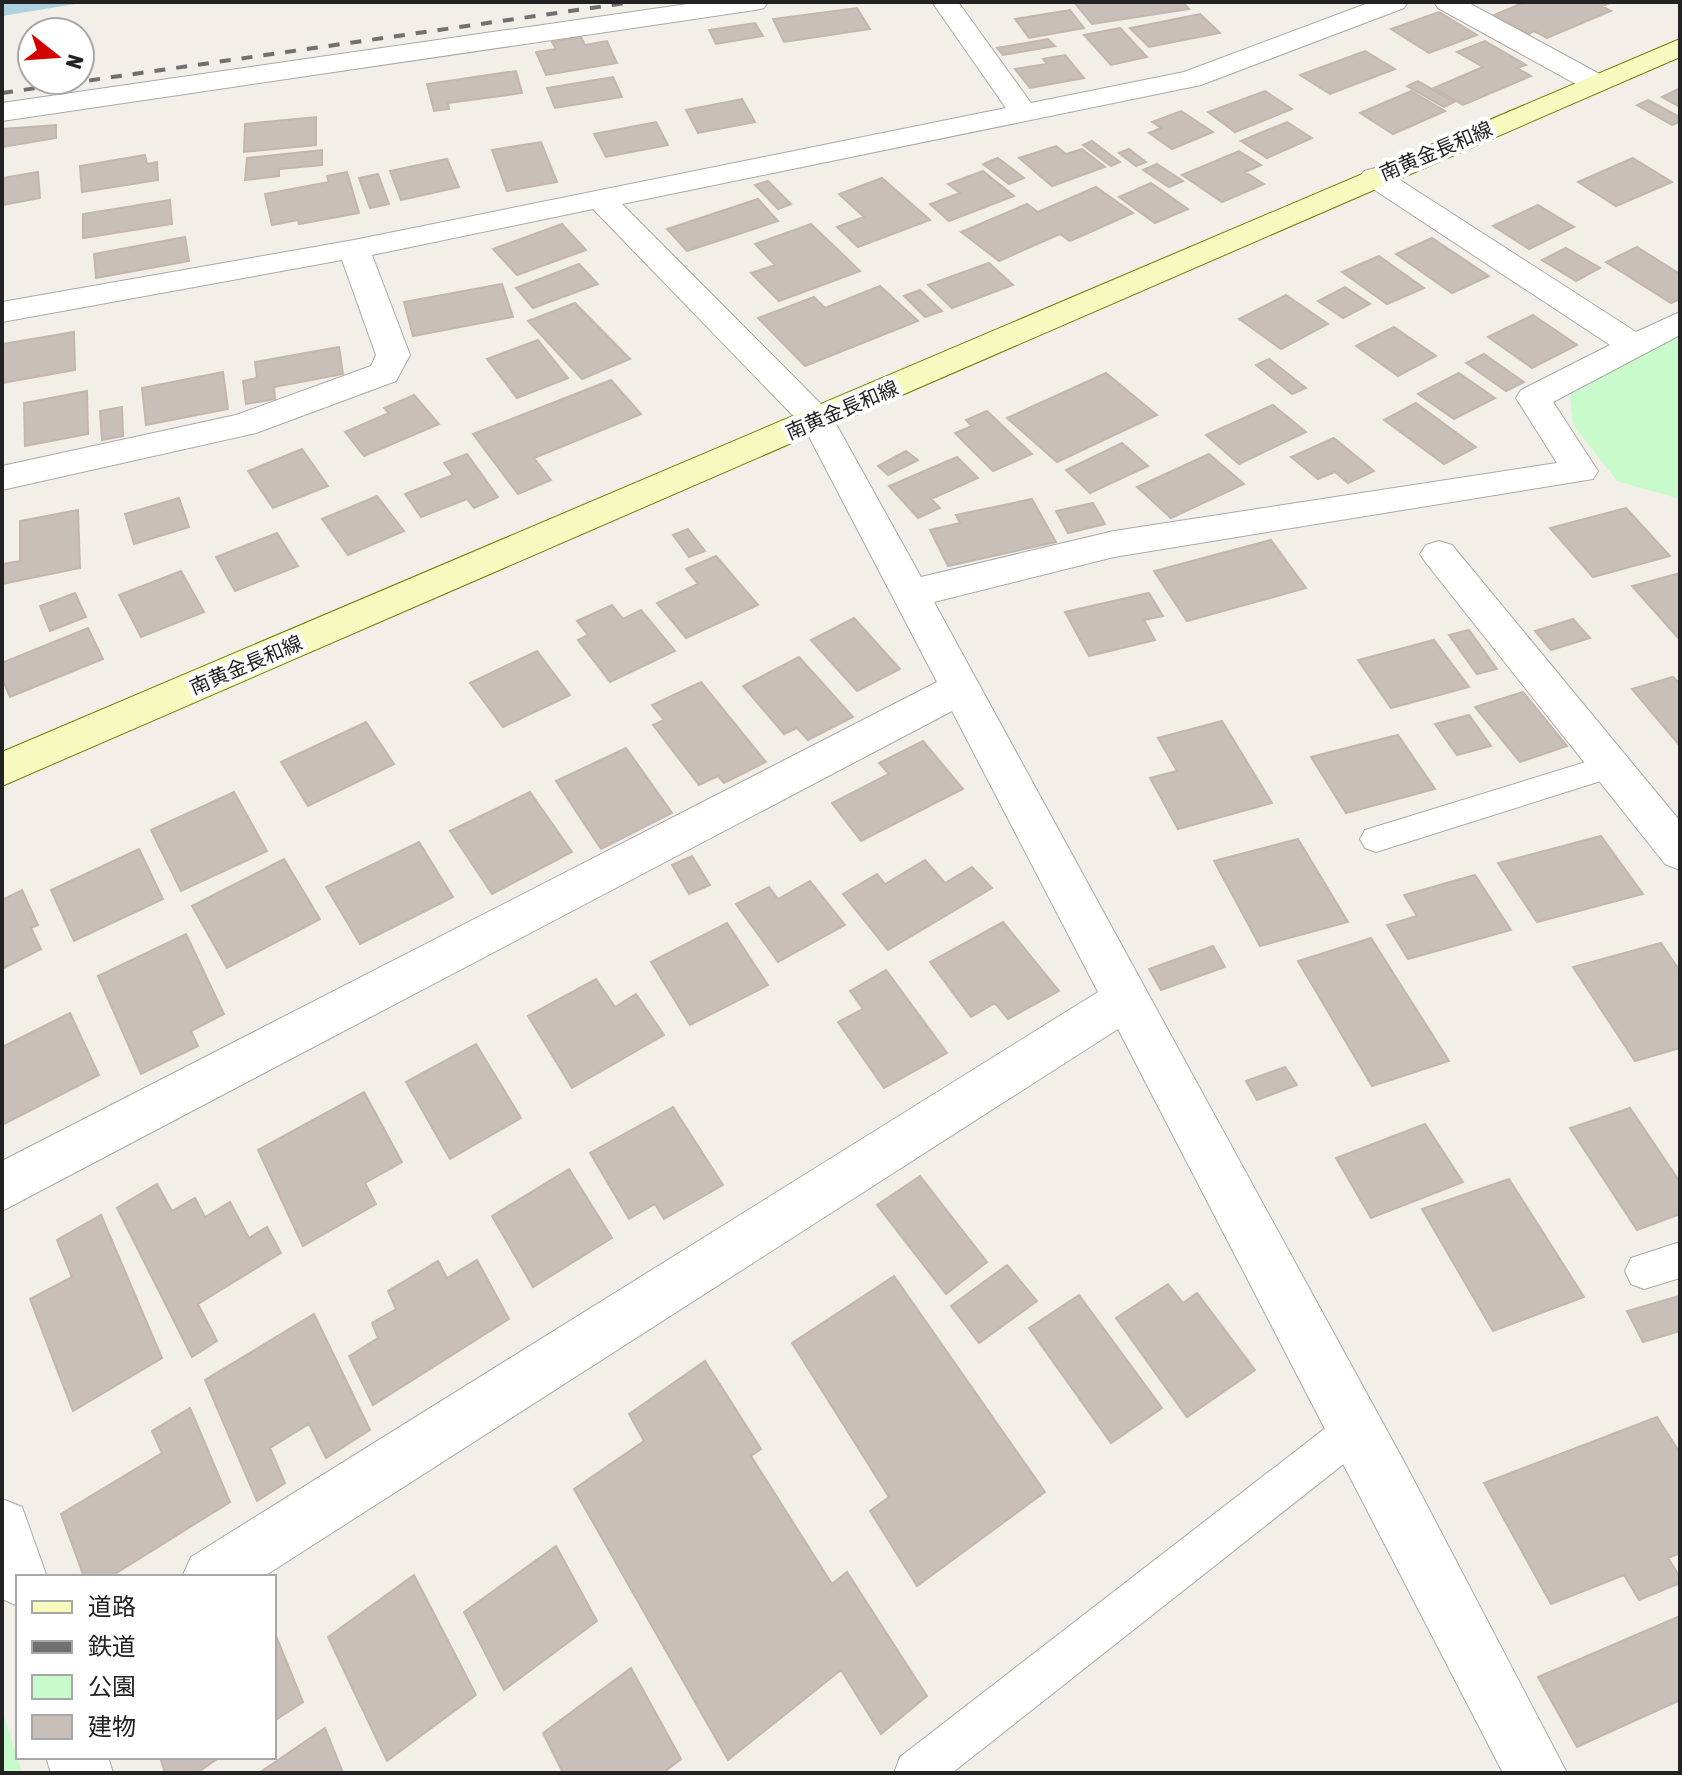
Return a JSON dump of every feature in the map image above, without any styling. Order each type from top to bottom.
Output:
[{"type":"main road","name":"南黄金長和線","points":[[2,770],[1680,47]]},
{"type":"street","points":[[2,112],[755,2]]},
{"type":"street","points":[[945,2],[1025,114]]},
{"type":"street","points":[[2,312],[354,249],[1191,79],[1395,2]]},
{"type":"street","points":[[1447,2],[1595,83]]},
{"type":"street","points":[[1375,177],[1635,346]]},
{"type":"street","points":[[600,199],[818,421],[1536,1773]]},
{"type":"street","points":[[2,478],[244,425],[384,373],[393,355],[354,249]]},
{"type":"street","points":[[909,594],[1114,544],[1580,471],[1533,398],[1680,322]]},
{"type":"street","points":[[1439,554],[1680,852]]},
{"type":"street","points":[[2,1187],[959,689]]},
{"type":"street","points":[[214,1575],[1126,999]]},
{"type":"street","points":[[2,1527],[17,1575]]},
{"type":"lane","points":[[1376,839],[1612,766]]},
{"type":"lane","points":[[1644,1271],[1680,1260]]},
{"type":"lane","points":[[916,1773],[1355,1430]]},
{"type":"green space","points":[[1680,334],[1680,499],[1617,481],[1573,425],[1570,395]]},
{"type":"green space","points":[[2,1709],[22,1773],[2,1773]]},
{"type":"water","points":[[2,2],[87,2],[2,16]]},
{"type":"building","points":[[1074,2],[1183,2],[1189,9],[1092,24]]},
{"type":"building","points":[[1525,2],[1612,2],[1602,6],[1611,11],[1547,38],[1534,31],[1529,34],[1494,15]]},
{"type":"building","points":[[857,8],[870,29],[784,42],[773,19]]},
{"type":"building","points":[[1070,10],[1084,28],[1029,38],[1015,19]]},
{"type":"building","points":[[1439,12],[1477,35],[1429,53],[1391,29]]},
{"type":"building","points":[[1200,14],[1220,33],[1149,47],[1130,28]]},
{"type":"building","points":[[755,23],[763,36],[716,44],[709,30]]},
{"type":"building","points":[[1120,28],[1147,57],[1111,65],[1084,35]]},
{"type":"building","points":[[581,37],[585,45],[607,41],[617,63],[546,75],[536,52],[556,49],[552,42]]},
{"type":"building","points":[[1048,39],[1055,46],[1003,55],[997,48]]},
{"type":"building","points":[[1485,41],[1526,65],[1517,68],[1531,76],[1463,105],[1434,88],[1483,67],[1457,52]]},
{"type":"building","points":[[1365,51],[1395,69],[1330,94],[1300,75]]},
{"type":"building","points":[[1065,55],[1084,78],[1030,88],[1015,69],[1047,64],[1043,59]]},
{"type":"building","points":[[516,71],[522,93],[448,103],[449,109],[434,111],[427,84]]},
{"type":"building","points":[[613,77],[622,97],[555,108],[547,88]]},
{"type":"building","points":[[1418,81],[1454,102],[1444,107],[1407,86]]},
{"type":"building","points":[[1680,88],[1680,107],[1662,97]]},
{"type":"building","points":[[1265,91],[1292,109],[1235,132],[1208,112]]},
{"type":"building","points":[[1411,91],[1445,111],[1393,134],[1360,113]]},
{"type":"building","points":[[742,99],[755,122],[698,133],[686,110]]},
{"type":"building","points":[[1648,100],[1680,117],[1680,122],[1672,125],[1637,105]]},
{"type":"building","points":[[1181,111],[1213,132],[1172,149],[1149,133],[1161,128],[1152,122]]},
{"type":"building","points":[[316,117],[316,145],[244,152],[245,124]]},
{"type":"building","points":[[656,122],[668,145],[606,157],[594,134]]},
{"type":"building","points":[[1287,122],[1312,138],[1267,158],[1241,141]]},
{"type":"building","points":[[56,125],[56,138],[2,147],[2,129]]},
{"type":"building","points":[[1092,141],[1120,162],[1111,166],[1083,145]]},
{"type":"building","points":[[541,142],[557,182],[507,191],[492,150]]},
{"type":"building","points":[[1056,146],[1066,154],[1082,149],[1105,167],[1052,186],[1019,158]]},
{"type":"building","points":[[1129,149],[1146,162],[1136,166],[1119,153]]},
{"type":"building","points":[[322,150],[322,165],[279,169],[279,176],[245,180],[247,158]]},
{"type":"building","points":[[1239,151],[1261,165],[1245,172],[1264,184],[1222,202],[1182,175]]},
{"type":"building","points":[[145,155],[147,164],[157,162],[158,180],[82,192],[80,166]]},
{"type":"building","points":[[998,158],[1024,178],[1009,184],[983,164]]},
{"type":"building","points":[[1633,158],[1672,182],[1616,206],[1578,182]]},
{"type":"building","points":[[447,159],[459,187],[401,200],[390,171]]},
{"type":"building","points":[[1157,164],[1183,181],[1169,187],[1143,170]]},
{"type":"building","points":[[983,171],[1014,196],[949,221],[930,204],[960,193],[948,184]]},
{"type":"building","points":[[38,172],[40,198],[2,205],[2,178]]},
{"type":"building","points":[[347,172],[359,213],[299,224],[298,220],[272,225],[265,194],[329,182],[327,176]]},
{"type":"building","points":[[378,174],[389,204],[370,208],[359,178]]},
{"type":"building","points":[[882,178],[930,220],[858,247],[837,227],[864,217],[839,194]]},
{"type":"building","points":[[768,181],[791,204],[778,209],[755,185]]},
{"type":"building","points":[[1151,183],[1188,209],[1155,223],[1119,197]]},
{"type":"building","points":[[1096,187],[1133,213],[1070,241],[1060,234],[999,261],[961,232],[1027,204],[1038,212]]},
{"type":"building","points":[[758,199],[778,221],[687,251],[667,229]]},
{"type":"building","points":[[170,200],[172,224],[83,238],[83,214]]},
{"type":"building","points":[[1538,205],[1574,227],[1529,249],[1493,226]]},
{"type":"building","points":[[562,224],[586,250],[517,275],[493,249]]},
{"type":"building","points":[[811,224],[860,271],[779,301],[751,273],[775,265],[755,244]]},
{"type":"building","points":[[185,237],[189,261],[96,278],[94,254]]},
{"type":"building","points":[[1432,238],[1489,276],[1452,293],[1396,254]]},
{"type":"building","points":[[1637,247],[1680,274],[1680,299],[1671,303],[1606,262]]},
{"type":"building","points":[[1566,248],[1600,268],[1576,281],[1542,260]]},
{"type":"building","points":[[1379,256],[1424,288],[1387,304],[1342,272]]},
{"type":"building","points":[[989,263],[1013,285],[952,308],[928,285]]},
{"type":"building","points":[[579,264],[598,284],[533,308],[516,288]]},
{"type":"building","points":[[502,284],[513,317],[413,336],[404,302]]},
{"type":"building","points":[[880,286],[918,321],[805,366],[758,318],[814,297],[825,308]]},
{"type":"building","points":[[1345,287],[1370,304],[1343,318],[1318,301]]},
{"type":"building","points":[[920,290],[942,311],[925,317],[904,296]]},
{"type":"building","points":[[1286,295],[1328,324],[1281,349],[1239,319]]},
{"type":"building","points":[[575,303],[630,359],[582,379],[528,321]]},
{"type":"building","points":[[1533,315],[1577,345],[1532,368],[1488,337]]},
{"type":"building","points":[[1394,327],[1436,356],[1398,376],[1356,346]]},
{"type":"building","points":[[74,332],[75,370],[2,383],[2,344]]},
{"type":"building","points":[[538,340],[568,378],[517,398],[487,359]]},
{"type":"building","points":[[339,347],[343,374],[274,387],[275,399],[246,404],[243,381],[257,378],[255,362]]},
{"type":"building","points":[[1484,354],[1524,382],[1506,391],[1466,363]]},
{"type":"building","points":[[1269,359],[1306,388],[1292,394],[1256,365]]},
{"type":"building","points":[[223,372],[228,409],[146,425],[142,388]]},
{"type":"building","points":[[1106,373],[1157,415],[1057,462],[1007,418]]},
{"type":"building","points":[[1459,373],[1495,398],[1454,419],[1418,394]]},
{"type":"building","points":[[611,380],[641,414],[534,458],[551,480],[518,494],[473,434]]},
{"type":"building","points":[[87,391],[88,434],[25,446],[24,403]]},
{"type":"building","points":[[414,395],[439,424],[364,456],[345,432],[389,413],[384,408]]},
{"type":"building","points":[[1416,403],[1476,447],[1444,464],[1384,420]]},
{"type":"building","points":[[1273,405],[1306,432],[1239,464],[1206,435]]},
{"type":"building","points":[[122,407],[123,436],[102,440],[100,411]]},
{"type":"building","points":[[987,411],[1032,454],[993,471],[955,433],[972,426],[966,420]]},
{"type":"building","points":[[1334,438],[1374,471],[1348,483],[1335,472],[1318,479],[1291,457]]},
{"type":"building","points":[[1122,443],[1148,466],[1090,493],[1066,470]]},
{"type":"building","points":[[302,449],[328,486],[273,508],[248,471]]},
{"type":"building","points":[[906,451],[918,460],[888,475],[878,466]]},
{"type":"building","points":[[467,454],[498,497],[474,508],[467,499],[421,517],[405,494],[453,475],[444,463]]},
{"type":"building","points":[[1209,454],[1244,484],[1171,518],[1137,487]]},
{"type":"building","points":[[957,457],[978,478],[931,499],[940,508],[918,518],[889,486]]},
{"type":"building","points":[[377,496],[404,531],[348,555],[322,519]]},
{"type":"building","points":[[179,498],[189,527],[134,544],[125,514]]},
{"type":"building","points":[[1032,499],[1056,542],[948,566],[930,530],[960,523],[956,515]]},
{"type":"building","points":[[1093,503],[1105,524],[1068,533],[1056,511]]},
{"type":"building","points":[[1626,508],[1670,556],[1593,577],[1550,528]]},
{"type":"building","points":[[78,510],[80,568],[2,584],[2,564],[20,561],[20,521]]},
{"type":"building","points":[[688,529],[705,551],[689,557],[673,535]]},
{"type":"building","points":[[277,533],[298,566],[235,591],[216,557]]},
{"type":"building","points":[[1271,540],[1306,588],[1187,621],[1154,571]]},
{"type":"building","points":[[716,556],[758,605],[686,638],[657,603],[698,584],[686,569]]},
{"type":"building","points":[[181,571],[204,612],[141,637],[119,595]]},
{"type":"building","points":[[1680,573],[1680,640],[1632,586]]},
{"type":"building","points":[[75,593],[86,617],[50,631],[40,606]]},
{"type":"building","points":[[1149,593],[1163,616],[1144,620],[1155,640],[1089,656],[1065,612]]},
{"type":"building","points":[[612,605],[623,619],[641,610],[675,651],[610,682],[578,640],[588,635],[577,621]]},
{"type":"building","points":[[854,618],[900,669],[857,691],[811,640]]},
{"type":"building","points":[[1573,619],[1590,638],[1551,650],[1535,631]]},
{"type":"building","points":[[88,628],[103,659],[10,697],[2,679],[2,663]]},
{"type":"building","points":[[1469,630],[1497,669],[1477,674],[1449,635]]},
{"type":"building","points":[[1434,640],[1469,687],[1391,708],[1358,660]]},
{"type":"building","points":[[537,651],[570,695],[503,727],[470,683]]},
{"type":"building","points":[[799,657],[853,717],[808,740],[797,728],[784,734],[743,686]]},
{"type":"building","points":[[1673,677],[1680,684],[1680,746],[1632,689]]},
{"type":"building","points":[[701,682],[766,762],[724,783],[718,776],[699,785],[653,725],[664,720],[652,705]]},
{"type":"building","points":[[1523,692],[1567,746],[1520,762],[1475,707]]},
{"type":"building","points":[[1469,715],[1491,746],[1457,755],[1435,724]]},
{"type":"building","points":[[1222,721],[1272,803],[1178,829],[1150,778],[1177,771],[1158,738]]},
{"type":"building","points":[[366,722],[394,764],[308,806],[281,762]]},
{"type":"building","points":[[1398,735],[1435,789],[1346,813],[1311,757]]},
{"type":"building","points":[[923,741],[963,789],[861,841],[832,803],[889,774],[879,763]]},
{"type":"building","points":[[626,748],[672,813],[601,849],[556,781]]},
{"type":"building","points":[[234,792],[267,851],[181,891],[151,830]]},
{"type":"building","points":[[530,792],[572,852],[492,894],[450,831]]},
{"type":"building","points":[[1601,836],[1643,894],[1537,922],[1498,863]]},
{"type":"building","points":[[1298,839],[1348,922],[1260,946],[1214,861]]},
{"type":"building","points":[[419,842],[453,897],[360,944],[326,887]]},
{"type":"building","points":[[139,849],[163,899],[74,941],[51,890]]},
{"type":"building","points":[[692,856],[710,885],[689,894],[672,865]]},
{"type":"building","points":[[284,859],[320,919],[227,968],[192,906]]},
{"type":"building","points":[[925,860],[945,883],[972,867],[992,888],[888,950],[843,894],[877,874],[885,884]]},
{"type":"building","points":[[1475,875],[1511,930],[1408,959],[1387,925],[1417,916],[1404,895]]},
{"type":"building","points":[[810,881],[845,925],[778,962],[736,904],[769,887],[778,899]]},
{"type":"building","points":[[22,890],[38,925],[31,928],[41,949],[2,969],[2,900]]},
{"type":"building","points":[[1003,922],[1059,991],[1008,1019],[995,1003],[971,1017],[930,962]]},
{"type":"building","points":[[727,923],[768,985],[690,1025],[651,962]]},
{"type":"building","points":[[186,934],[224,1014],[191,1031],[198,1046],[141,1074],[98,976]]},
{"type":"building","points":[[1371,938],[1449,1061],[1372,1086],[1298,961]]},
{"type":"building","points":[[1661,943],[1680,971],[1680,1048],[1635,1061],[1573,967]]},
{"type":"building","points":[[1213,946],[1225,967],[1161,990],[1149,969]]},
{"type":"building","points":[[886,970],[947,1053],[884,1088],[838,1022],[863,1009],[850,991]]},
{"type":"building","points":[[596,979],[615,1007],[636,994],[664,1035],[572,1088],[528,1016]]},
{"type":"building","points":[[70,1013],[99,1075],[2,1125],[2,1047]]},
{"type":"building","points":[[476,1044],[521,1118],[450,1159],[406,1082]]},
{"type":"building","points":[[1285,1067],[1297,1085],[1257,1100],[1246,1081]]},
{"type":"building","points":[[364,1092],[402,1162],[365,1183],[376,1204],[303,1246],[258,1150]]},
{"type":"building","points":[[673,1107],[723,1185],[664,1219],[655,1204],[629,1219],[590,1153]]},
{"type":"building","points":[[1630,1108],[1680,1182],[1680,1214],[1637,1230],[1570,1128]]},
{"type":"building","points":[[1425,1124],[1463,1182],[1371,1218],[1336,1158]]},
{"type":"building","points":[[569,1169],[612,1238],[533,1287],[492,1216]]},
{"type":"building","points":[[920,1176],[987,1262],[946,1294],[877,1205]]},
{"type":"building","points":[[1509,1179],[1584,1297],[1493,1331],[1422,1209]]},
{"type":"building","points":[[157,1184],[172,1211],[195,1198],[205,1217],[230,1202],[249,1238],[267,1227],[281,1253],[198,1304],[217,1341],[192,1357],[117,1208]]},
{"type":"building","points":[[101,1215],[162,1358],[73,1411],[30,1299],[72,1277],[57,1240]]},
{"type":"building","points":[[477,1260],[509,1319],[373,1405],[349,1356],[378,1338],[372,1323],[396,1309],[388,1291],[438,1261],[447,1278]]},
{"type":"building","points":[[1007,1265],[1037,1301],[979,1343],[951,1306]]},
{"type":"building","points":[[894,1276],[1045,1492],[917,1586],[870,1511],[889,1497],[792,1343]]},
{"type":"building","points":[[1168,1284],[1183,1303],[1197,1293],[1255,1370],[1187,1417],[1116,1318]]},
{"type":"building","points":[[1079,1295],[1162,1408],[1111,1443],[1029,1328]]},
{"type":"building","points":[[1679,1296],[1680,1331],[1643,1342],[1627,1311]]},
{"type":"building","points":[[314,1314],[370,1430],[326,1458],[309,1424],[270,1448],[285,1483],[257,1501],[205,1380]]},
{"type":"building","points":[[705,1361],[761,1449],[751,1456],[832,1584],[847,1572],[927,1696],[881,1734],[841,1670],[728,1760],[574,1489],[644,1441],[629,1414]]},
{"type":"building","points":[[190,1408],[230,1502],[113,1575],[83,1575],[61,1514],[162,1453],[152,1431]]},
{"type":"building","points":[[1657,1417],[1680,1453],[1680,1553],[1668,1558],[1680,1577],[1680,1583],[1639,1600],[1624,1575],[1551,1604],[1484,1483]]},
{"type":"building","points":[[556,1546],[597,1621],[504,1690],[464,1612]]},
{"type":"building","points":[[414,1575],[476,1695],[387,1761],[328,1637]]},
{"type":"building","points":[[1680,1616],[1680,1700],[1577,1747],[1538,1677]]},
{"type":"building","points":[[276,1636],[303,1702],[276,1720]]},
{"type":"building","points":[[631,1668],[681,1759],[663,1773],[563,1773],[543,1733]]},
{"type":"building","points":[[325,1728],[343,1773],[259,1773]]},
{"type":"building","points":[[161,1759],[217,1759],[197,1773],[165,1773]]},
{"type":"railway","points":[[2,93],[633,2]]}]
